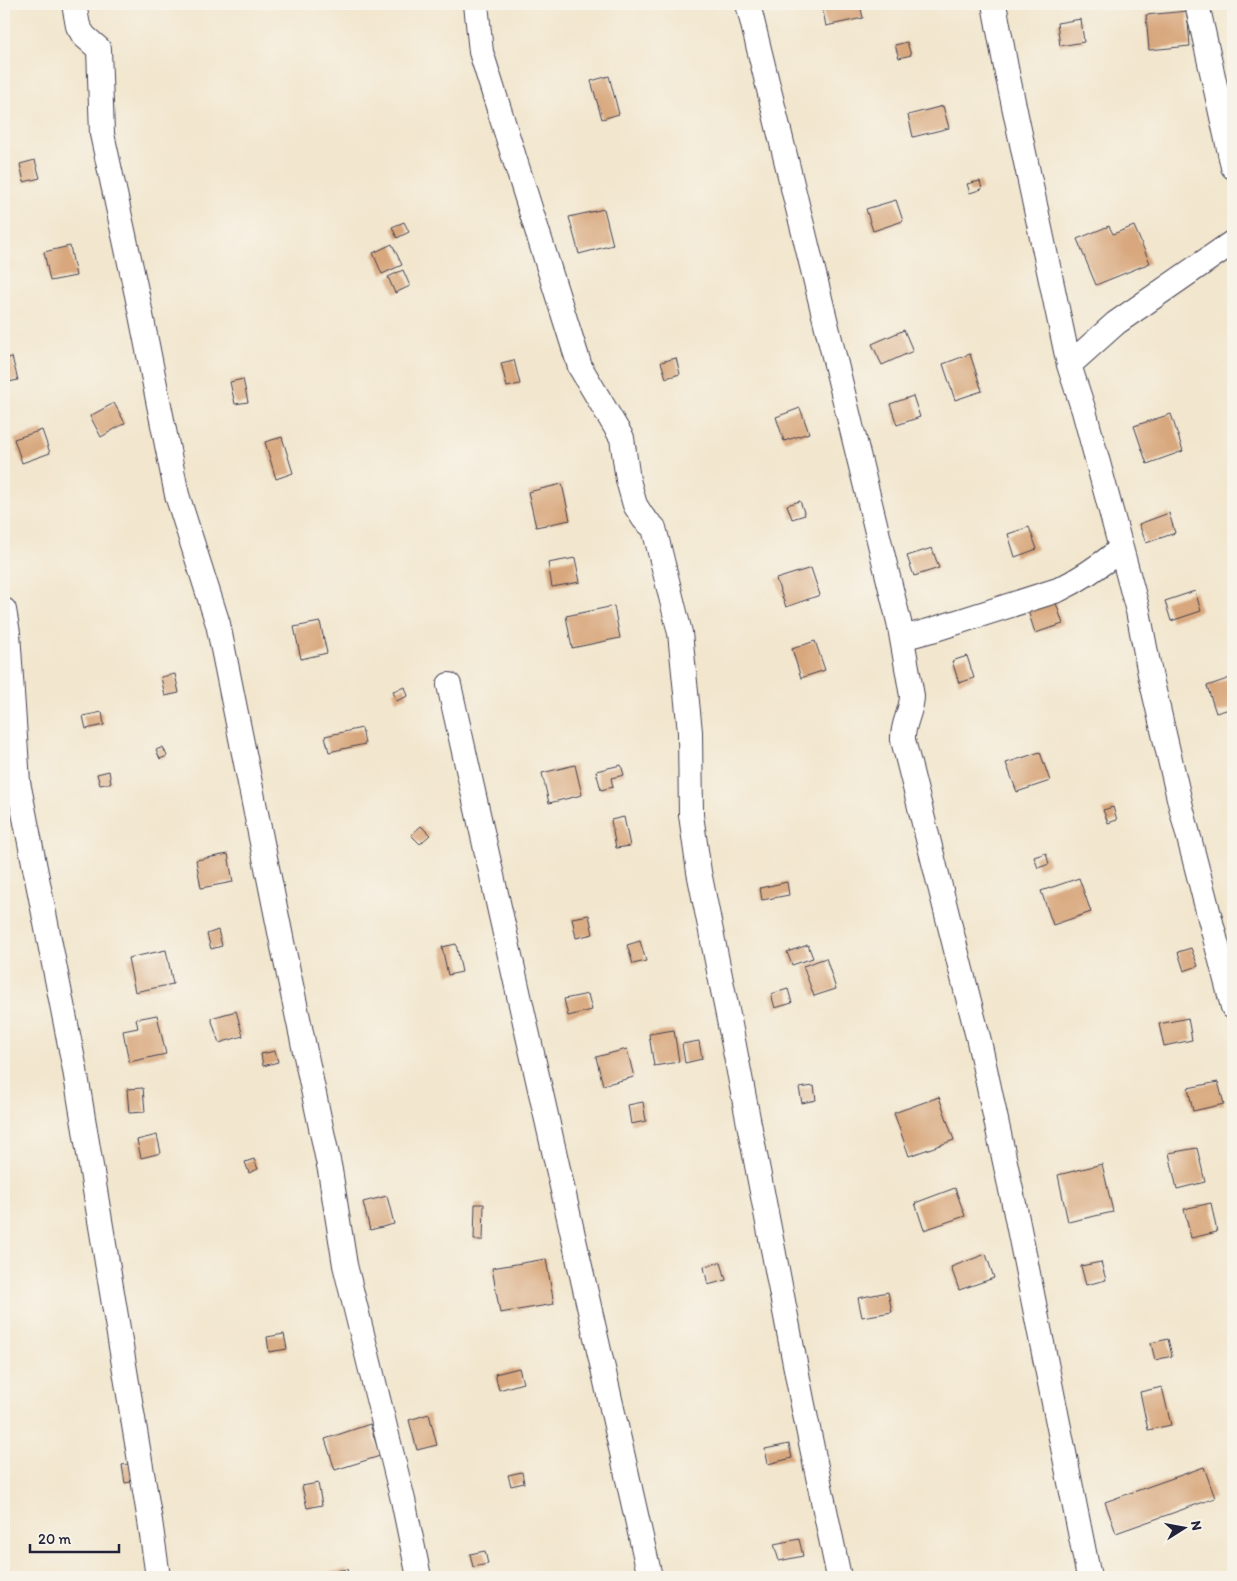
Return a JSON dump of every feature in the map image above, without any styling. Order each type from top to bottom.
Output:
[{"type":"street","points":[[74,4],[78,26],[84,36],[99,50],[102,134],[137,295],[177,495],[218,624],[282,947],[330,1170],[345,1265],[403,1500],[419,1577]]},
{"type":"street","points":[[476,4],[481,52],[580,367],[622,438],[628,480],[635,505],[644,519],[654,528],[680,632],[690,732],[691,815],[699,872],[802,1400],[839,1577]]},
{"type":"street","points":[[748,4],[902,638],[912,696],[912,703],[904,725],[903,740],[979,1041],[1014,1204],[1089,1577]]},
{"type":"street","points":[[994,4],[1069,366],[1084,411],[1138,611],[1150,674],[1182,811],[1233,1007]]},
{"type":"street","points":[[1197,4],[1233,167]]},
{"type":"street","points":[[1069,366],[1116,322],[1233,242]]},
{"type":"street","points":[[902,638],[1058,590],[1094,570],[1121,549]]},
{"type":"street","points":[[4,610],[8,633],[11,784],[75,1070],[158,1577]]},
{"type":"street","points":[[449,685],[650,1577]]},
{"type":"building","points":[[860,4],[863,18],[826,26],[822,6]]},
{"type":"building","points":[[1187,11],[1190,46],[1149,50],[1146,15]]},
{"type":"building","points":[[1081,19],[1084,42],[1060,46],[1057,23]]},
{"type":"building","points":[[907,42],[911,55],[899,58],[895,45]]},
{"type":"building","points":[[609,76],[619,114],[602,119],[591,81]]},
{"type":"building","points":[[943,106],[949,128],[913,137],[908,115]]},
{"type":"building","points":[[35,160],[40,178],[24,182],[20,164]]},
{"type":"building","points":[[980,181],[982,189],[970,193],[967,184]]},
{"type":"building","points":[[896,200],[903,221],[873,231],[866,209]]},
{"type":"building","points":[[604,209],[613,245],[579,254],[569,217]]},
{"type":"building","points":[[404,222],[409,232],[397,238],[392,227]]},
{"type":"building","points":[[1109,226],[1113,234],[1134,226],[1150,263],[1096,285],[1077,239]]},
{"type":"building","points":[[392,244],[402,265],[382,274],[373,253]]},
{"type":"building","points":[[70,246],[76,276],[50,281],[44,252]]},
{"type":"building","points":[[403,270],[410,286],[395,293],[388,277]]},
{"type":"building","points":[[904,330],[913,351],[882,365],[872,344]]},
{"type":"building","points":[[970,354],[982,391],[955,400],[943,364]]},
{"type":"building","points":[[12,357],[18,380],[4,383],[4,359]]},
{"type":"building","points":[[676,358],[680,374],[666,378],[661,362]]},
{"type":"building","points":[[514,360],[520,384],[507,387],[501,363]]},
{"type":"building","points":[[243,379],[248,402],[235,404],[230,382]]},
{"type":"building","points":[[913,396],[920,417],[897,425],[890,404]]},
{"type":"building","points":[[114,403],[125,423],[101,437],[90,416]]},
{"type":"building","points":[[800,408],[809,433],[784,441],[776,417]]},
{"type":"building","points":[[1171,414],[1183,451],[1147,464],[1134,426]]},
{"type":"building","points":[[42,430],[50,453],[22,463],[14,439]]},
{"type":"building","points":[[282,437],[293,473],[276,479],[265,442]]},
{"type":"building","points":[[562,484],[570,520],[536,527],[528,492]]},
{"type":"building","points":[[800,501],[805,515],[792,519],[787,505]]},
{"type":"building","points":[[1169,513],[1175,533],[1146,543],[1139,524]]},
{"type":"building","points":[[1029,527],[1037,549],[1015,557],[1008,534]]},
{"type":"building","points":[[932,548],[939,568],[914,576],[907,556]]},
{"type":"building","points":[[575,558],[580,582],[552,587],[548,563]]},
{"type":"building","points":[[811,568],[820,595],[786,607],[776,579]]},
{"type":"building","points":[[1195,591],[1201,611],[1171,621],[1165,601]]},
{"type":"building","points":[[1053,594],[1063,624],[1035,633],[1026,604]]},
{"type":"building","points":[[614,606],[620,638],[572,648],[566,616]]},
{"type":"building","points":[[320,622],[327,653],[301,659],[294,627]]},
{"type":"building","points":[[815,641],[825,670],[801,678],[792,649]]},
{"type":"building","points":[[967,656],[974,678],[959,683],[952,661]]},
{"type":"building","points":[[175,674],[179,693],[165,696],[161,677]]},
{"type":"building","points":[[1233,677],[1233,708],[1216,713],[1207,686]]},
{"type":"building","points":[[405,687],[408,696],[396,701],[393,691]]},
{"type":"building","points":[[102,712],[104,725],[86,729],[83,716]]},
{"type":"building","points":[[362,728],[365,744],[329,752],[325,736]]},
{"type":"building","points":[[163,747],[167,756],[160,759],[156,750]]},
{"type":"building","points":[[1040,752],[1050,781],[1017,792],[1006,763]]},
{"type":"building","points":[[575,765],[582,795],[549,803],[542,773]]},
{"type":"building","points":[[621,765],[624,775],[611,778],[613,787],[601,790],[596,771]]},
{"type":"building","points":[[109,771],[111,783],[100,785],[97,774]]},
{"type":"building","points":[[1113,807],[1117,820],[1108,823],[1103,810]]},
{"type":"building","points":[[624,817],[630,846],[616,848],[611,820]]},
{"type":"building","points":[[421,826],[430,835],[420,844],[411,835]]},
{"type":"building","points":[[1046,853],[1049,864],[1038,868],[1034,857]]},
{"type":"building","points":[[228,854],[233,882],[201,888],[196,860]]},
{"type":"building","points":[[1079,878],[1091,912],[1053,925],[1041,891]]},
{"type":"building","points":[[787,882],[789,895],[762,900],[760,888]]},
{"type":"building","points":[[589,915],[593,934],[576,938],[572,918]]},
{"type":"building","points":[[218,930],[222,946],[211,949],[207,934]]},
{"type":"building","points":[[640,941],[646,961],[633,964],[627,945]]},
{"type":"building","points":[[456,944],[462,972],[448,975],[442,947]]},
{"type":"building","points":[[808,945],[813,958],[792,965],[787,952]]},
{"type":"building","points":[[1191,948],[1198,966],[1184,971],[1178,952]]},
{"type":"building","points":[[166,950],[173,984],[135,992],[128,958]]},
{"type":"building","points":[[826,958],[836,989],[814,996],[803,966]]},
{"type":"building","points":[[788,989],[792,1003],[775,1008],[771,994]]},
{"type":"building","points":[[588,994],[592,1010],[568,1016],[564,999]]},
{"type":"building","points":[[236,1011],[243,1036],[219,1043],[211,1018]]},
{"type":"building","points":[[157,1015],[166,1054],[129,1062],[123,1031],[138,1028],[136,1019]]},
{"type":"building","points":[[1188,1018],[1192,1040],[1164,1046],[1159,1024]]},
{"type":"building","points":[[674,1030],[679,1062],[654,1066],[649,1034]]},
{"type":"building","points":[[699,1041],[702,1059],[685,1063],[682,1044]]},
{"type":"building","points":[[627,1049],[634,1077],[603,1085],[596,1057]]},
{"type":"building","points":[[275,1051],[278,1062],[263,1066],[261,1054]]},
{"type":"building","points":[[1218,1082],[1224,1104],[1193,1111],[1188,1088]]},
{"type":"building","points":[[814,1086],[816,1100],[802,1103],[799,1088]]},
{"type":"building","points":[[143,1088],[145,1112],[129,1113],[127,1089]]},
{"type":"building","points":[[939,1097],[954,1140],[909,1156],[894,1113]]},
{"type":"building","points":[[643,1102],[646,1121],[631,1124],[628,1105]]},
{"type":"building","points":[[157,1135],[161,1153],[141,1158],[137,1140]]},
{"type":"building","points":[[1197,1148],[1205,1182],[1177,1189],[1169,1153]]},
{"type":"building","points":[[254,1159],[258,1169],[249,1173],[245,1162]]},
{"type":"building","points":[[1102,1164],[1113,1212],[1068,1222],[1058,1175]]},
{"type":"building","points":[[955,1188],[965,1216],[924,1230],[915,1203]]},
{"type":"building","points":[[387,1196],[394,1224],[370,1230],[363,1202]]},
{"type":"building","points":[[1211,1203],[1217,1232],[1191,1238],[1184,1209]]},
{"type":"building","points":[[475,1204],[484,1204],[483,1240],[474,1240]]},
{"type":"building","points":[[986,1254],[994,1278],[959,1290],[951,1267]]},
{"type":"building","points":[[546,1259],[554,1304],[500,1313],[492,1268]]},
{"type":"building","points":[[721,1262],[726,1280],[708,1285],[704,1267]]},
{"type":"building","points":[[1101,1262],[1106,1280],[1086,1285],[1081,1266]]},
{"type":"building","points":[[888,1292],[892,1312],[862,1317],[858,1298]]},
{"type":"building","points":[[284,1334],[287,1349],[269,1352],[267,1337]]},
{"type":"building","points":[[1168,1339],[1172,1356],[1155,1360],[1151,1343]]},
{"type":"building","points":[[519,1368],[523,1383],[499,1390],[495,1374]]},
{"type":"building","points":[[1162,1387],[1171,1425],[1148,1430],[1140,1392]]},
{"type":"building","points":[[429,1414],[437,1445],[417,1450],[409,1420]]},
{"type":"building","points":[[370,1424],[380,1456],[335,1470],[325,1439]]},
{"type":"building","points":[[789,1444],[792,1458],[768,1464],[765,1449]]},
{"type":"building","points":[[139,1462],[142,1480],[125,1483],[122,1465]]},
{"type":"building","points":[[1204,1467],[1215,1498],[1116,1533],[1105,1502]]},
{"type":"building","points":[[522,1472],[524,1483],[511,1486],[508,1475]]},
{"type":"building","points":[[318,1483],[322,1505],[307,1508],[302,1486]]},
{"type":"building","points":[[799,1539],[803,1556],[779,1561],[774,1544]]},
{"type":"building","points":[[485,1551],[488,1564],[473,1567],[470,1554]]},
{"type":"building","points":[[347,1569],[349,1577],[331,1577],[330,1572]]}]
